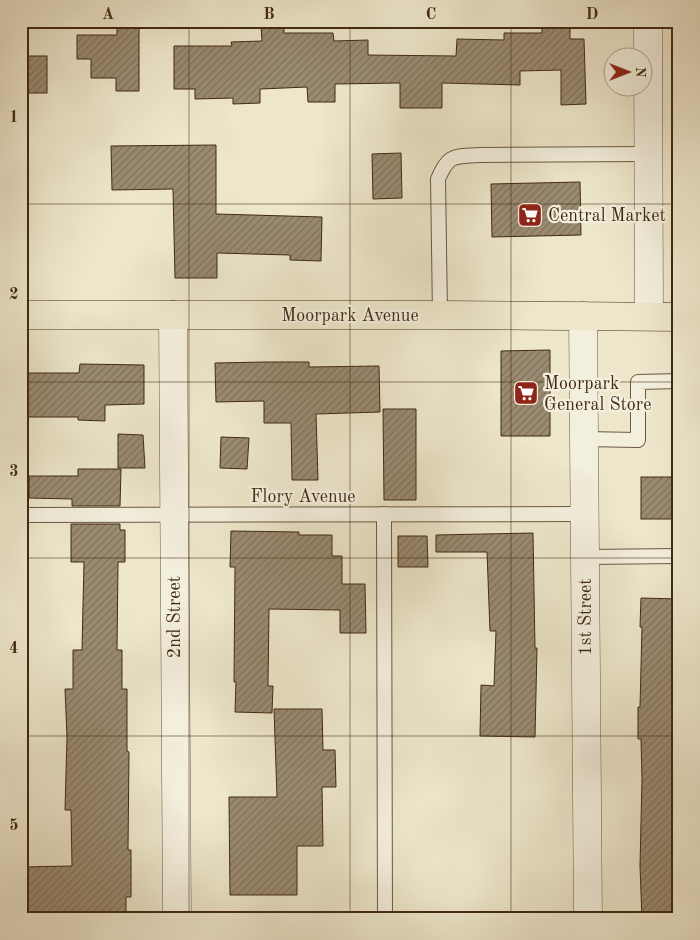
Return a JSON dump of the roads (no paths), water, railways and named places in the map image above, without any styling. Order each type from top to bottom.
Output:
[{"type":"main road","name":"Moorpark Avenue","points":[[21,315],[679,317]]},
{"type":"street","points":[[648,21],[649,316]]},
{"type":"street","name":"2nd Street","points":[[173,314],[177,919]]},
{"type":"street","name":"1st Street","points":[[583,316],[588,919]]},
{"type":"lane","points":[[440,315],[438,179],[444,164],[455,157],[480,155],[648,154]]},
{"type":"lane","points":[[584,439],[638,440],[638,382],[679,381]]},
{"type":"lane","points":[[384,514],[385,919]]},
{"type":"lane","name":"Flory Avenue","points":[[21,515],[584,514]]},
{"type":"lane","points":[[585,557],[679,556]]},
{"type":"place","name":"Central Market","points":[[530,215]]},
{"type":"place","name":"Moorpark General Store","points":[[526,393]]}]
